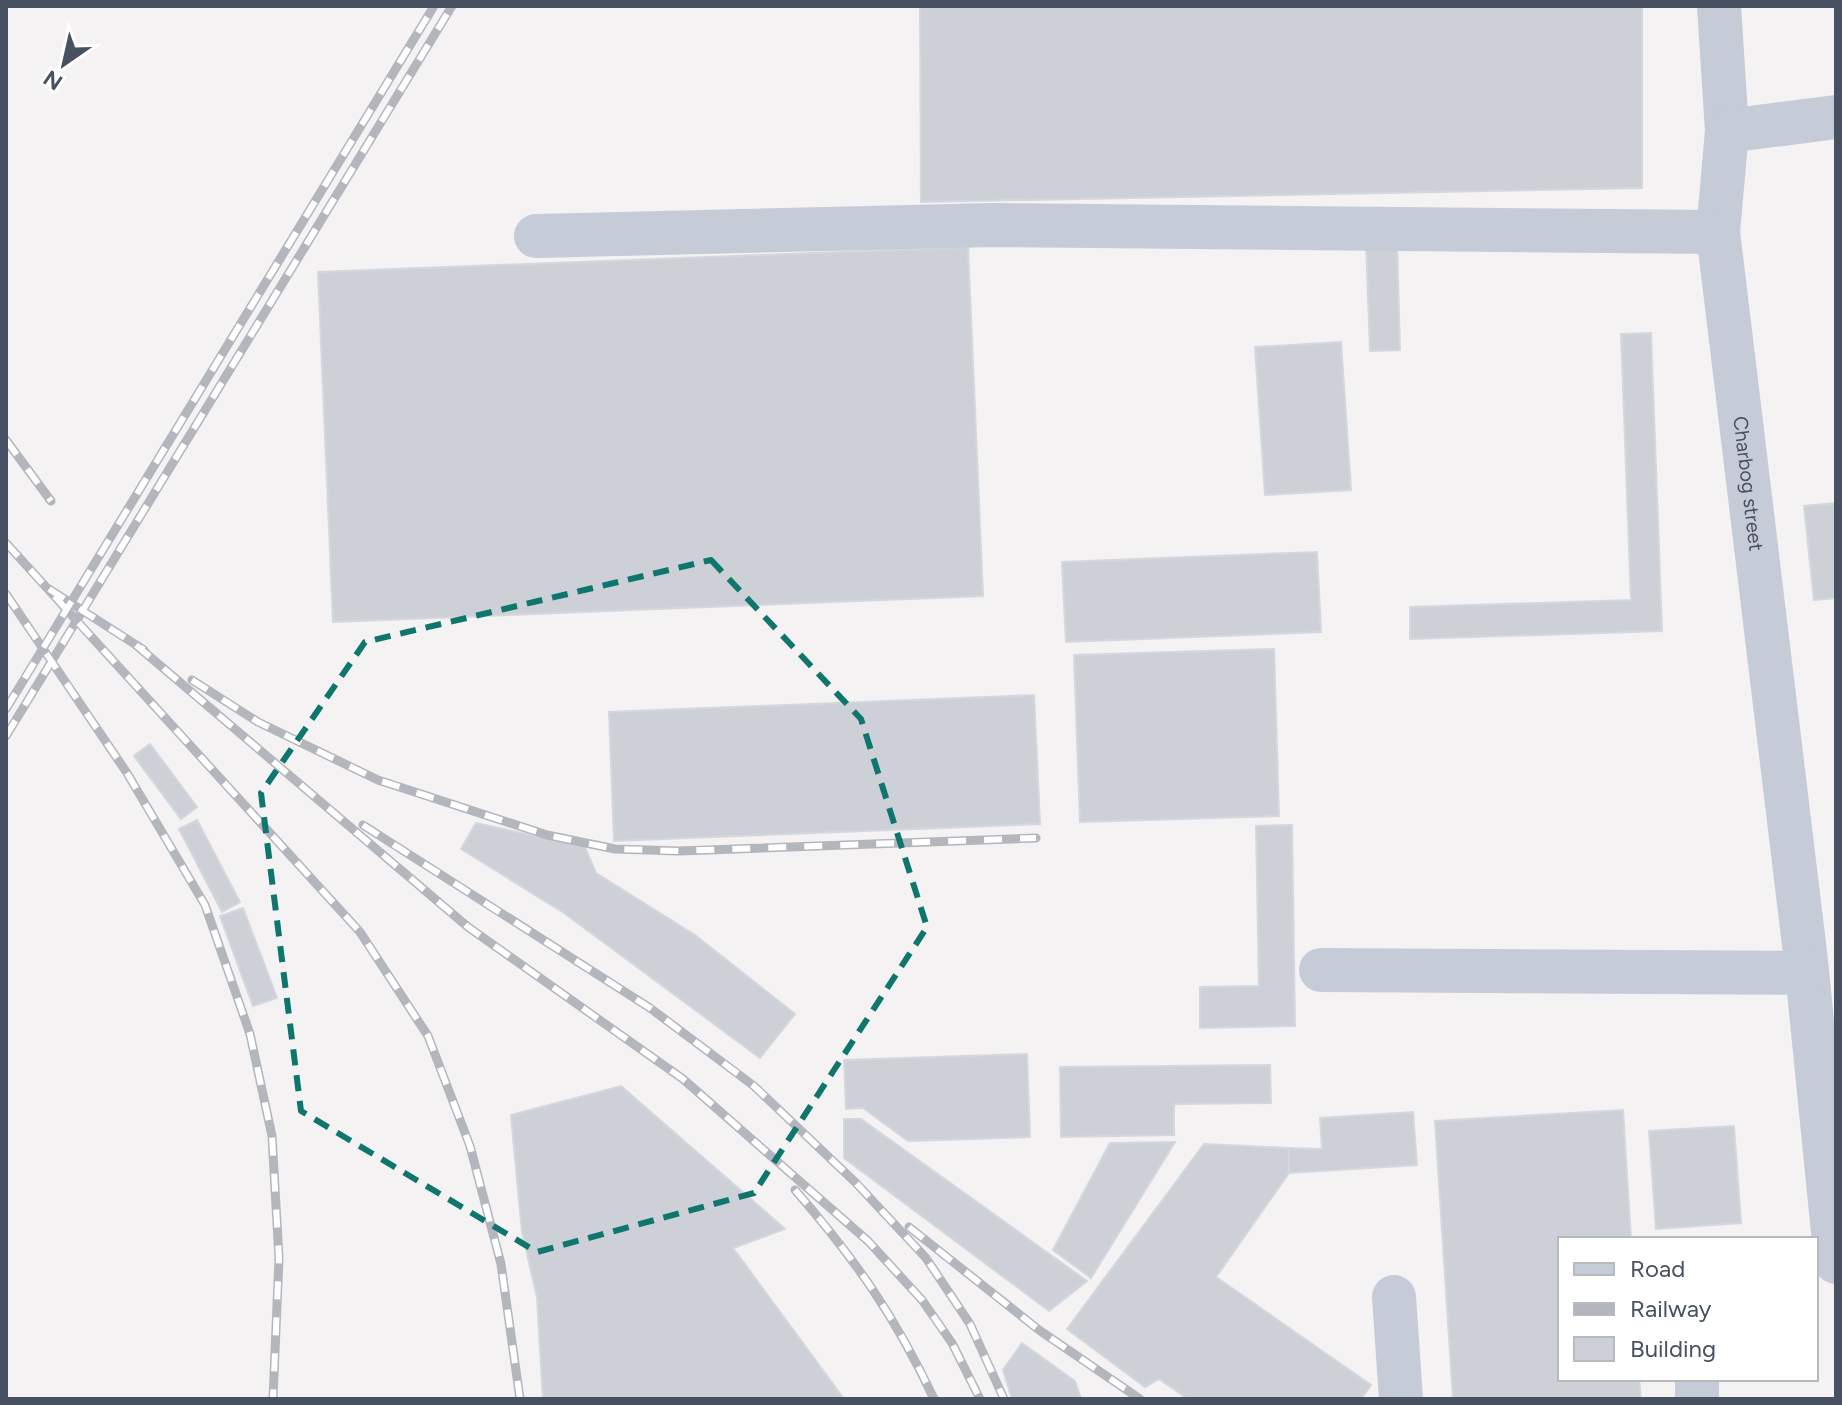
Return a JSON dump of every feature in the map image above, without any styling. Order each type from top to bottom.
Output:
[{"type":"street","name":"Charbog street","points":[[1719,6],[1727,131],[1718,232],[1816,964],[1836,1262]]},
{"type":"street","points":[[1727,131],[1836,117]]},
{"type":"street","points":[[536,236],[993,225],[1718,232]]},
{"type":"street","points":[[1321,970],[1816,964]]},
{"type":"street","points":[[1394,1297],[1401,1399]]},
{"type":"highlighted area","points":[[711,560],[861,719],[927,927],[754,1193],[537,1252],[301,1111],[261,793],[365,642]]},
{"type":"building","points":[[920,6],[1642,6],[1642,188],[921,202]]},
{"type":"building","points":[[1366,241],[1397,241],[1400,350],[1370,351]]},
{"type":"building","points":[[968,247],[983,596],[333,622],[318,272]]},
{"type":"building","points":[[1651,333],[1662,631],[1410,639],[1410,607],[1631,600],[1621,334]]},
{"type":"building","points":[[1341,342],[1351,490],[1265,495],[1255,347]]},
{"type":"building","points":[[1836,503],[1836,598],[1814,600],[1804,506]]},
{"type":"building","points":[[1317,552],[1321,632],[1066,642],[1062,562]]},
{"type":"building","points":[[1274,649],[1279,816],[1080,822],[1074,655]]},
{"type":"building","points":[[1034,695],[1040,824],[614,841],[609,712]]},
{"type":"building","points":[[150,744],[197,807],[181,819],[134,756]]},
{"type":"building","points":[[197,820],[240,902],[222,912],[179,829]]},
{"type":"building","points":[[476,823],[585,847],[596,873],[695,935],[795,1014],[760,1058],[564,913],[461,849]]},
{"type":"building","points":[[1292,825],[1295,1026],[1200,1028],[1200,987],[1259,986],[1256,826]]},
{"type":"building","points":[[243,908],[277,998],[253,1006],[220,916]]},
{"type":"building","points":[[1027,1054],[1030,1137],[908,1141],[863,1108],[846,1109],[844,1060]]},
{"type":"building","points":[[1270,1065],[1271,1103],[1174,1104],[1174,1135],[1061,1137],[1060,1067]]},
{"type":"building","points":[[621,1086],[785,1229],[733,1248],[844,1399],[543,1399],[537,1297],[522,1232],[511,1115]]},
{"type":"building","points":[[1623,1110],[1631,1237],[1558,1237],[1558,1381],[1639,1381],[1641,1399],[1453,1399],[1435,1121]]},
{"type":"building","points":[[1413,1112],[1417,1165],[1289,1173],[1289,1148],[1322,1149],[1320,1118]]},
{"type":"building","points":[[844,1119],[861,1119],[1087,1281],[1049,1311],[844,1158]]},
{"type":"building","points":[[1734,1126],[1741,1223],[1656,1229],[1649,1131]]},
{"type":"building","points":[[1175,1142],[1091,1278],[1053,1250],[1110,1143]]},
{"type":"building","points":[[1204,1144],[1289,1148],[1289,1173],[1216,1277],[1371,1385],[1361,1399],[1188,1399],[1159,1379],[1145,1387],[1067,1329]]},
{"type":"building","points":[[1022,1343],[1075,1381],[1081,1399],[1012,1399],[1003,1370]]},
{"type":"railway","points":[[6,709],[434,6]]},
{"type":"railway","points":[[6,736],[452,6]]},
{"type":"railway","points":[[6,440],[51,501]]},
{"type":"railway","points":[[6,543],[360,932],[428,1036],[470,1146],[501,1264],[520,1399]]},
{"type":"railway","points":[[49,589],[144,650]]},
{"type":"railway","points":[[6,594],[127,773],[205,905],[250,1034],[272,1136],[279,1258],[273,1399]]},
{"type":"railway","points":[[136,645],[468,927],[683,1079],[868,1241],[922,1300],[952,1343],[980,1399]]},
{"type":"railway","points":[[192,680],[258,722],[378,780],[547,835],[615,849],[679,851],[1036,838]]},
{"type":"railway","points":[[363,825],[650,1008],[754,1086],[855,1182],[926,1258],[970,1324],[1004,1399]]},
{"type":"railway","points":[[795,1190],[837,1240],[872,1289],[934,1399]]},
{"type":"railway","points":[[909,1227],[1039,1330],[1140,1399]]}]
